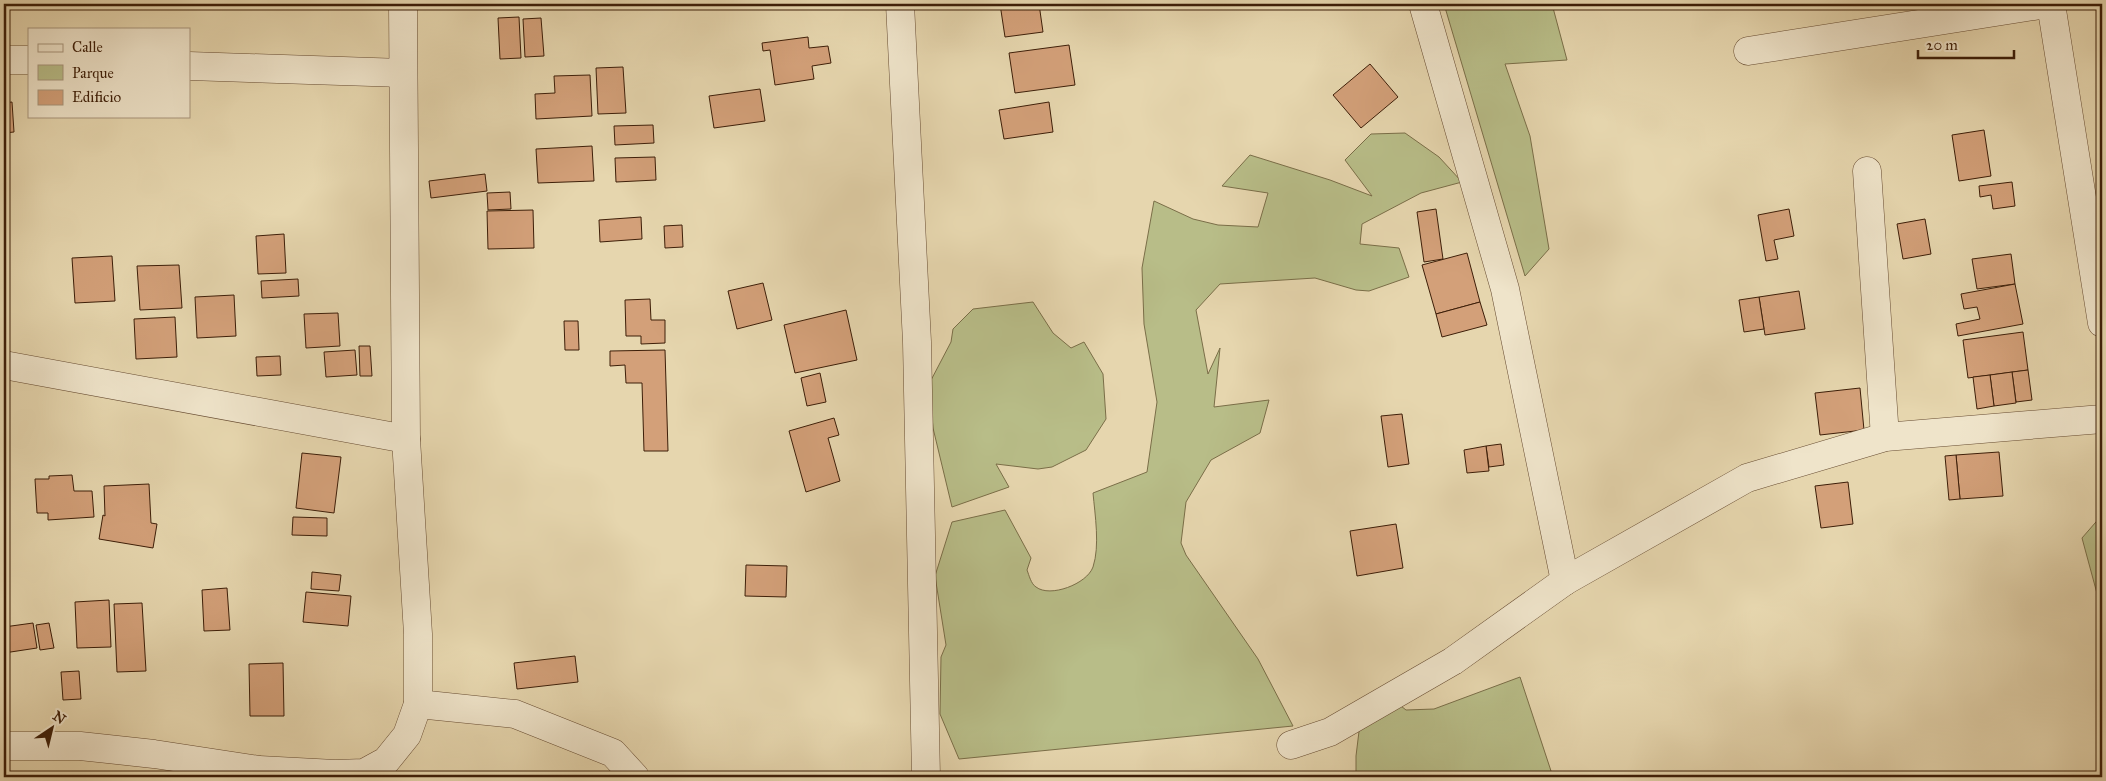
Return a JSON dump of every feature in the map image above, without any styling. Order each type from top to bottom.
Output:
[{"type":"street","points":[[4,746],[80,746],[154,754],[260,770],[335,774],[364,773],[386,761],[407,735],[418,704],[418,634],[406,439],[403,4]]},
{"type":"street","points":[[900,4],[917,342],[926,777]]},
{"type":"street","points":[[1423,4],[1505,289],[1565,581]]},
{"type":"street","points":[[1748,51],[2046,4]]},
{"type":"street","points":[[2051,4],[2102,323]]},
{"type":"street","points":[[4,60],[28,60]]},
{"type":"street","points":[[190,66],[403,73]]},
{"type":"street","points":[[1867,171],[1885,437]]},
{"type":"street","points":[[4,366],[406,439]]},
{"type":"street","points":[[1291,745],[1330,732],[1453,661],[1565,581],[1747,478],[1885,437],[2102,420]]},
{"type":"street","points":[[418,704],[515,714],[613,753],[635,777]]},
{"type":"green space","points":[[1444,4],[1552,4],[1567,60],[1505,64],[1530,136],[1549,249],[1525,276]]},
{"type":"green space","points":[[1405,133],[1439,157],[1462,182],[1421,193],[1362,224],[1360,244],[1399,248],[1409,277],[1369,291],[1356,290],[1315,278],[1220,284],[1196,310],[1208,374],[1220,348],[1214,407],[1269,400],[1260,433],[1211,460],[1186,502],[1181,543],[1186,555],[1258,659],[1293,726],[959,759],[940,714],[941,657],[946,645],[935,576],[952,522],[1005,510],[1031,558],[1027,570],[1030,579],[1034,586],[1042,590],[1059,590],[1076,584],[1084,579],[1093,567],[1096,550],[1096,530],[1093,493],[1147,472],[1157,402],[1144,324],[1142,268],[1154,201],[1193,219],[1218,225],[1258,227],[1268,193],[1222,186],[1250,155],[1330,180],[1372,196],[1345,160],[1371,134]]},
{"type":"green space","points":[[1033,302],[1053,333],[1071,348],[1084,342],[1103,374],[1106,419],[1086,450],[1052,467],[1038,469],[996,464],[1009,487],[952,507],[933,428],[929,384],[951,342],[953,329],[973,309]]},
{"type":"green space","points":[[2102,515],[2102,612],[2082,538]]},
{"type":"green space","points":[[1520,677],[1553,777],[1356,777],[1356,756],[1361,715],[1391,698],[1406,710],[1434,709]]},
{"type":"building","points":[[1000,4],[1039,4],[1043,32],[1005,37]]},
{"type":"building","points":[[519,17],[521,58],[500,59],[498,18]]},
{"type":"building","points":[[541,18],[544,56],[525,57],[523,19]]},
{"type":"building","points":[[808,37],[809,48],[828,46],[831,63],[812,66],[814,79],[775,85],[770,50],[763,51],[762,43]]},
{"type":"building","points":[[1069,45],[1075,85],[1015,93],[1009,53]]},
{"type":"building","points":[[1370,64],[1398,97],[1361,128],[1333,95]]},
{"type":"building","points":[[623,67],[626,113],[598,114],[596,68]]},
{"type":"building","points":[[590,75],[592,116],[536,119],[535,94],[555,93],[554,76]]},
{"type":"building","points":[[760,89],[765,121],[714,128],[709,96]]},
{"type":"building","points":[[12,102],[14,132],[4,133],[4,103]]},
{"type":"building","points":[[1049,102],[1053,132],[1004,139],[999,110]]},
{"type":"building","points":[[653,125],[654,143],[615,145],[614,126]]},
{"type":"building","points":[[1984,130],[1991,176],[1959,181],[1952,135]]},
{"type":"building","points":[[592,146],[594,181],[538,183],[536,149]]},
{"type":"building","points":[[655,157],[656,180],[616,182],[615,158]]},
{"type":"building","points":[[485,174],[487,191],[431,198],[429,181]]},
{"type":"building","points":[[2012,182],[2015,206],[1993,209],[1991,195],[1980,197],[1979,186]]},
{"type":"building","points":[[510,192],[511,209],[488,210],[487,193]]},
{"type":"building","points":[[1436,209],[1443,259],[1424,262],[1417,212]]},
{"type":"building","points":[[1789,209],[1794,236],[1774,240],[1778,259],[1766,261],[1758,215]]},
{"type":"building","points":[[533,210],[534,248],[488,249],[487,211]]},
{"type":"building","points":[[641,217],[642,239],[600,242],[599,220]]},
{"type":"building","points":[[1925,219],[1931,254],[1903,259],[1897,224]]},
{"type":"building","points":[[682,225],[683,247],[665,248],[664,226]]},
{"type":"building","points":[[284,234],[286,273],[258,274],[256,236]]},
{"type":"building","points":[[1467,253],[1480,302],[1436,314],[1422,265]]},
{"type":"building","points":[[2011,254],[2015,284],[1977,289],[1972,259]]},
{"type":"building","points":[[112,256],[115,301],[75,303],[72,258]]},
{"type":"building","points":[[179,265],[182,308],[140,310],[137,266]]},
{"type":"building","points":[[298,279],[299,296],[262,298],[261,281]]},
{"type":"building","points":[[763,283],[772,320],[737,329],[728,291]]},
{"type":"building","points":[[2015,284],[2023,324],[1958,336],[1956,324],[1980,319],[1977,307],[1964,309],[1961,294]]},
{"type":"building","points":[[1799,291],[1805,329],[1765,335],[1759,297]]},
{"type":"building","points":[[234,295],[236,336],[197,338],[195,297]]},
{"type":"building","points":[[1759,297],[1764,329],[1744,332],[1739,300]]},
{"type":"building","points":[[650,299],[651,320],[665,320],[665,343],[641,344],[641,336],[626,336],[625,300]]},
{"type":"building","points":[[1480,302],[1487,325],[1442,337],[1436,314]]},
{"type":"building","points":[[846,310],[857,360],[795,373],[784,325]]},
{"type":"building","points":[[338,313],[340,346],[306,348],[304,314]]},
{"type":"building","points":[[175,317],[177,357],[136,359],[134,319]]},
{"type":"building","points":[[564,321],[578,321],[579,350],[565,350]]},
{"type":"building","points":[[2023,332],[2028,370],[1968,378],[1963,340]]},
{"type":"building","points":[[359,346],[370,346],[372,376],[360,376]]},
{"type":"building","points":[[355,350],[357,375],[326,377],[324,352]]},
{"type":"building","points":[[665,350],[668,451],[644,451],[642,383],[626,383],[625,365],[610,366],[610,351]]},
{"type":"building","points":[[280,356],[281,375],[257,376],[256,357]]},
{"type":"building","points":[[2028,370],[2032,400],[2016,402],[2012,372]]},
{"type":"building","points":[[2012,372],[2016,403],[1994,406],[1990,375]]},
{"type":"building","points":[[820,373],[826,402],[807,406],[801,378]]},
{"type":"building","points":[[1990,375],[1994,406],[1977,409],[1973,377]]},
{"type":"building","points":[[1860,388],[1864,430],[1820,435],[1815,393]]},
{"type":"building","points":[[1402,414],[1409,464],[1388,467],[1381,416]]},
{"type":"building","points":[[834,418],[839,435],[828,438],[840,481],[806,492],[789,431]]},
{"type":"building","points":[[1501,444],[1504,465],[1489,467],[1486,446]]},
{"type":"building","points":[[1486,446],[1489,471],[1467,473],[1464,450]]},
{"type":"building","points":[[1999,452],[2003,496],[1960,499],[1956,455]]},
{"type":"building","points":[[302,453],[341,457],[334,513],[296,508]]},
{"type":"building","points":[[1956,455],[1960,499],[1949,500],[1945,456]]},
{"type":"building","points":[[72,475],[74,491],[92,491],[94,517],[48,520],[48,513],[37,513],[35,479],[49,479],[49,476]]},
{"type":"building","points":[[1848,482],[1853,524],[1821,528],[1815,486]]},
{"type":"building","points":[[149,484],[151,523],[157,524],[153,548],[99,539],[103,515],[105,516],[104,486]]},
{"type":"building","points":[[293,517],[327,518],[327,536],[292,535]]},
{"type":"building","points":[[1396,524],[1403,568],[1357,576],[1350,531]]},
{"type":"building","points":[[746,565],[787,566],[786,597],[745,596]]},
{"type":"building","points":[[312,572],[341,575],[339,591],[311,589]]},
{"type":"building","points":[[227,588],[230,630],[204,631],[202,590]]},
{"type":"building","points":[[306,592],[351,596],[348,626],[303,622]]},
{"type":"building","points":[[109,600],[111,647],[77,648],[75,602]]},
{"type":"building","points":[[142,603],[146,671],[117,672],[114,604]]},
{"type":"building","points":[[33,623],[37,648],[4,653],[4,627]]},
{"type":"building","points":[[49,623],[54,648],[40,650],[36,625]]},
{"type":"building","points":[[575,656],[578,682],[517,689],[514,663]]},
{"type":"building","points":[[283,663],[284,716],[250,716],[249,664]]},
{"type":"building","points":[[79,671],[81,699],[63,700],[61,672]]}]
